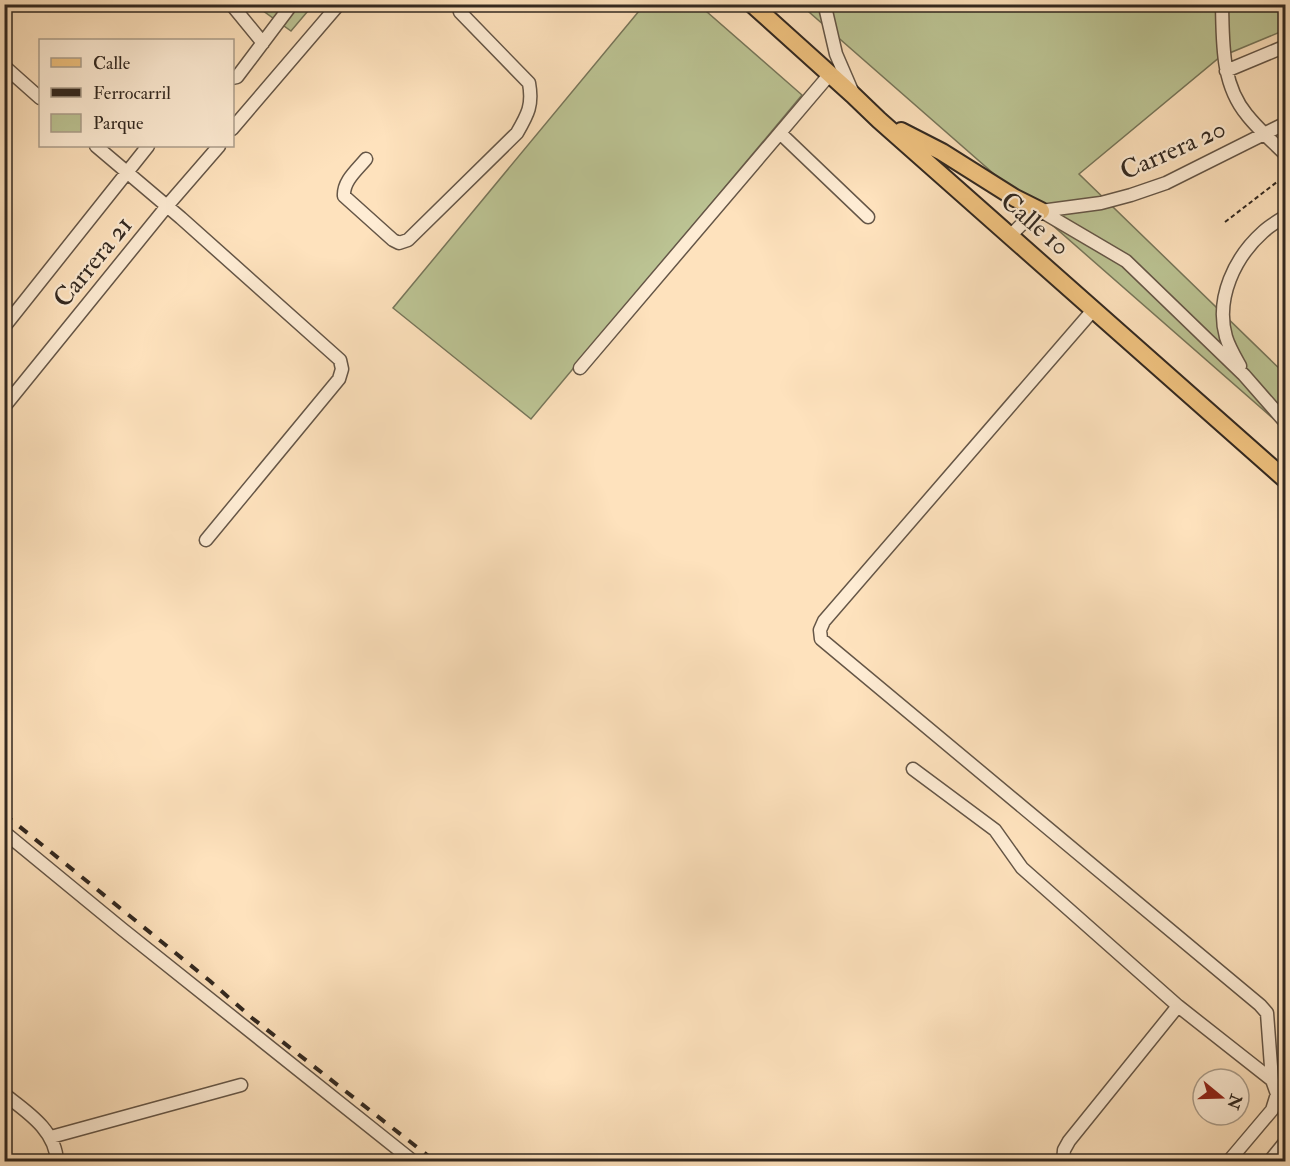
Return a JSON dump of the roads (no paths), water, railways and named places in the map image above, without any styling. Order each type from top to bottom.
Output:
[{"type":"main road","name":"Calle 10","points":[[762,8],[879,120],[1286,480]]},
{"type":"main road","points":[[879,120],[942,152],[1015,198],[1041,211]]},
{"type":"street","points":[[231,4],[263,43]]},
{"type":"street","points":[[234,78],[237,77],[292,4]]},
{"type":"street","points":[[234,127],[339,4]]},
{"type":"street","points":[[366,159],[347,183],[344,196],[399,243],[408,240],[516,133],[527,116],[531,97],[529,83],[460,12],[458,4]]},
{"type":"street","points":[[826,4],[836,54],[853,95]]},
{"type":"street","points":[[1222,4],[1226,71],[1235,97],[1246,114],[1286,155]]},
{"type":"street","points":[[1226,71],[1286,46]]},
{"type":"street","points":[[4,66],[39,98]]},
{"type":"street","points":[[580,368],[830,74]]},
{"type":"street","name":"Carrera 20","points":[[1041,211],[1101,203],[1166,183],[1286,123]]},
{"type":"street","points":[[780,133],[868,217]]},
{"type":"street","points":[[102,147],[126,171],[340,360],[342,369],[339,379],[206,540]]},
{"type":"street","points":[[4,327],[147,147]]},
{"type":"street","name":"Carrera 21","points":[[4,407],[167,206],[218,147]]},
{"type":"street","points":[[1010,236],[1026,220],[1041,211],[1126,261],[1244,375],[1286,423]]},
{"type":"street","points":[[1244,375],[1226,337],[1223,317],[1225,293],[1239,259],[1250,245],[1264,231],[1286,216]]},
{"type":"street","points":[[1094,309],[824,621],[820,630],[821,639],[1267,1013],[1272,1080],[1277,1094],[1272,1110],[1228,1161]]},
{"type":"street","points":[[913,768],[994,830],[1022,868],[1178,1006],[1272,1080]]},
{"type":"street","points":[[4,832],[131,937],[414,1161]]},
{"type":"street","points":[[1063,1161],[1064,1150],[1069,1141],[1178,1006]]},
{"type":"street","points":[[51,1137],[241,1085]]},
{"type":"street","points":[[4,1094],[39,1123],[51,1137],[57,1161]]},
{"type":"street","points":[[1269,1161],[1286,1141]]},
{"type":"railway","points":[[4,814],[210,981],[252,1018],[436,1162]]}]
